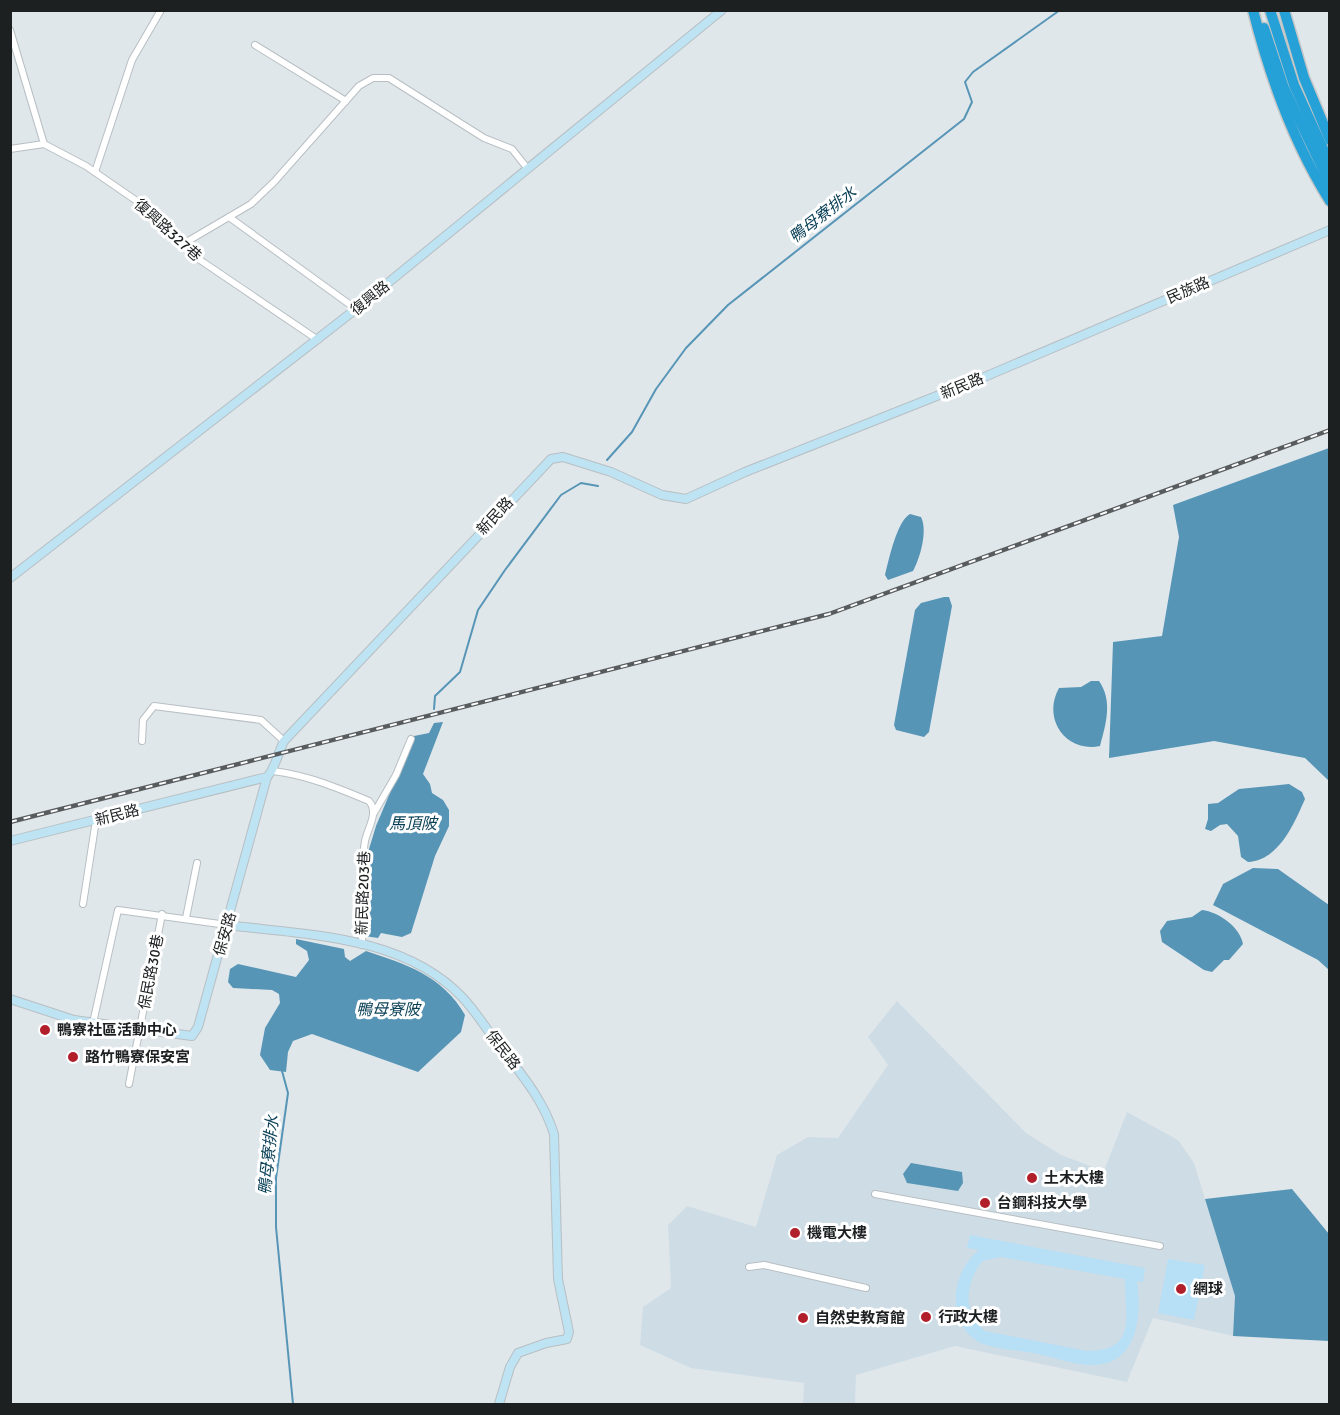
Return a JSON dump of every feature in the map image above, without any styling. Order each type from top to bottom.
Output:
[{"type":"highway","points":[[1253,10],[1277,94],[1294,136],[1329,201]]},
{"type":"highway","points":[[1260,10],[1284,88],[1329,184]]},
{"type":"highway","points":[[1270,10],[1294,85],[1329,164]]},
{"type":"highway","points":[[1284,10],[1304,78],[1329,140]]},
{"type":"street","points":[[95,172],[132,60],[161,10]]},
{"type":"street","name":"復興路","points":[[10,578],[356,309],[722,10]]},
{"type":"street","points":[[10,30],[44,144],[10,149]]},
{"type":"street","points":[[255,45],[346,101]]},
{"type":"street","points":[[183,244],[250,204],[274,182],[365,80],[383,76],[484,138],[512,149],[527,168]]},
{"type":"street","name":"復興路327巷","points":[[44,144],[95,172],[157,215],[200,260],[318,339]]},
{"type":"street","points":[[229,217],[356,309]]},
{"type":"street","name":"民族路","points":[[1046,349],[1329,230]]},
{"type":"street","name":"新民路","points":[[10,841],[270,774],[273,763],[285,741],[551,459],[563,457],[611,472],[662,495],[686,500],[755,468],[927,400],[1046,349]]},
{"type":"street","points":[[142,741],[143,720],[154,706],[261,720],[285,741]]},
{"type":"street","name":"新民路203巷","points":[[362,945],[365,841],[374,814],[396,775],[411,739]]},
{"type":"street","points":[[270,774],[294,773],[334,786],[369,801],[374,814]]},
{"type":"street","name":"保安路","points":[[10,999],[74,1020],[188,1038],[195,1033],[270,774]]},
{"type":"street","points":[[83,904],[96,820]]},
{"type":"street","points":[[186,918],[196,863]]},
{"type":"street","name":"保民路","points":[[93,1023],[118,910],[162,914],[344,940],[411,961],[433,973],[464,999],[536,1094],[547,1112],[554,1134],[558,1279],[569,1332],[567,1339],[546,1342],[518,1353],[510,1367],[499,1404]]},
{"type":"street","name":"保民路30巷","points":[[139,1030],[162,914]]},
{"type":"street","points":[[129,1084],[139,1030]]},
{"type":"street","points":[[875,1194],[1160,1246]]},
{"type":"street","points":[[749,1267],[764,1265],[866,1288]]},
{"type":"shaded area","name":"台鋼科技大學","points":[[897,1001],[1026,1133],[1061,1155],[1104,1171],[1127,1112],[1178,1140],[1194,1163],[1235,1296],[1233,1336],[1153,1318],[1127,1382],[955,1346],[856,1375],[855,1404],[803,1404],[804,1383],[691,1368],[640,1345],[643,1307],[671,1288],[668,1225],[687,1206],[756,1227],[777,1155],[808,1137],[838,1138],[888,1065],[868,1037]]},
{"type":"shaded area","points":[[970,1235],[1145,1268],[1143,1282],[1137,1281],[1139,1308],[1134,1335],[1128,1347],[1120,1356],[1108,1362],[1093,1365],[1078,1364],[977,1341],[967,1332],[956,1309],[958,1282],[970,1259],[979,1250],[967,1248]],"holes":[[[1001,1257],[1125,1279],[1125,1328],[1122,1338],[1115,1345],[1104,1349],[1087,1351],[985,1331],[977,1323],[969,1306],[968,1297],[972,1279],[982,1261]]]},
{"type":"shaded area","name":"網球","points":[[1168,1259],[1205,1265],[1194,1320],[1158,1313]]},
{"type":"water","points":[[1329,448],[1329,781],[1305,758],[1214,741],[1109,758],[1113,642],[1162,636],[1179,537],[1173,505]]},
{"type":"water","points":[[910,514],[921,517],[923,523],[924,530],[918,559],[913,571],[888,580],[885,575],[894,541],[901,524]]},
{"type":"water","points":[[949,597],[952,606],[929,732],[924,737],[896,730],[894,725],[915,610],[921,603]]},
{"type":"water","points":[[1091,681],[1099,681],[1103,689],[1106,696],[1107,713],[1100,746],[1087,747],[1067,739],[1055,721],[1053,711],[1054,699],[1059,688],[1081,687]]},
{"type":"water","name":"馬頂陂","points":[[443,722],[423,774],[430,784],[432,793],[443,800],[449,810],[449,826],[435,856],[411,933],[402,937],[381,933],[378,938],[365,936],[366,889],[372,868],[366,859],[376,826],[414,736],[429,733],[434,723]]},
{"type":"water","points":[[1289,784],[1302,792],[1305,799],[1284,839],[1277,848],[1259,860],[1248,862],[1241,857],[1238,836],[1227,824],[1220,825],[1211,831],[1205,829],[1208,804],[1218,803],[1239,789]]},
{"type":"water","points":[[1253,868],[1278,869],[1329,905],[1329,970],[1318,960],[1213,905],[1223,884]]},
{"type":"water","points":[[1202,910],[1209,911],[1228,921],[1238,932],[1243,944],[1229,960],[1224,960],[1212,972],[1204,970],[1162,942],[1160,931],[1167,921],[1192,917]]},
{"type":"water","name":"鴨母寮陂","points":[[296,939],[344,949],[345,957],[350,961],[366,951],[422,973],[446,990],[465,1015],[461,1032],[418,1072],[312,1034],[293,1041],[288,1052],[286,1072],[270,1070],[260,1055],[265,1028],[280,1003],[279,994],[272,990],[233,988],[228,982],[230,969],[238,964],[296,977],[309,960],[307,951],[296,944]]},
{"type":"water","points":[[911,1163],[962,1172],[963,1183],[958,1191],[907,1183],[903,1174]]},
{"type":"water","points":[[1292,1189],[1329,1234],[1329,1341],[1233,1336],[1235,1296],[1205,1199]]},
{"type":"waterway","name":"鴨母寮排水","points":[[607,460],[632,432],[656,389],[686,348],[728,305],[964,119],[972,102],[965,82],[973,72],[1060,10]]},
{"type":"waterway","name":"鴨母寮排水","points":[[434,709],[435,696],[460,672],[478,610],[505,570],[561,495],[581,483],[598,486]]},
{"type":"waterway","name":"鴨母寮排水","points":[[282,1071],[288,1093],[276,1178],[276,1227],[293,1404]]},
{"type":"railway","points":[[10,822],[829,614],[1330,430]]},
{"type":"place","name":"鴨寮社區活動中心","points":[[45,1030]]},
{"type":"place","name":"路竹鴨寮保安宮","points":[[73,1057]]},
{"type":"place","name":"土木大樓","points":[[1032,1178]]},
{"type":"place","name":"台鋼科技大學","points":[[985,1203]]},
{"type":"place","name":"機電大樓","points":[[795,1233]]},
{"type":"place","name":"網球","points":[[1181,1289]]},
{"type":"place","name":"行政大樓","points":[[926,1317]]},
{"type":"place","name":"自然史教育館","points":[[803,1318]]}]
